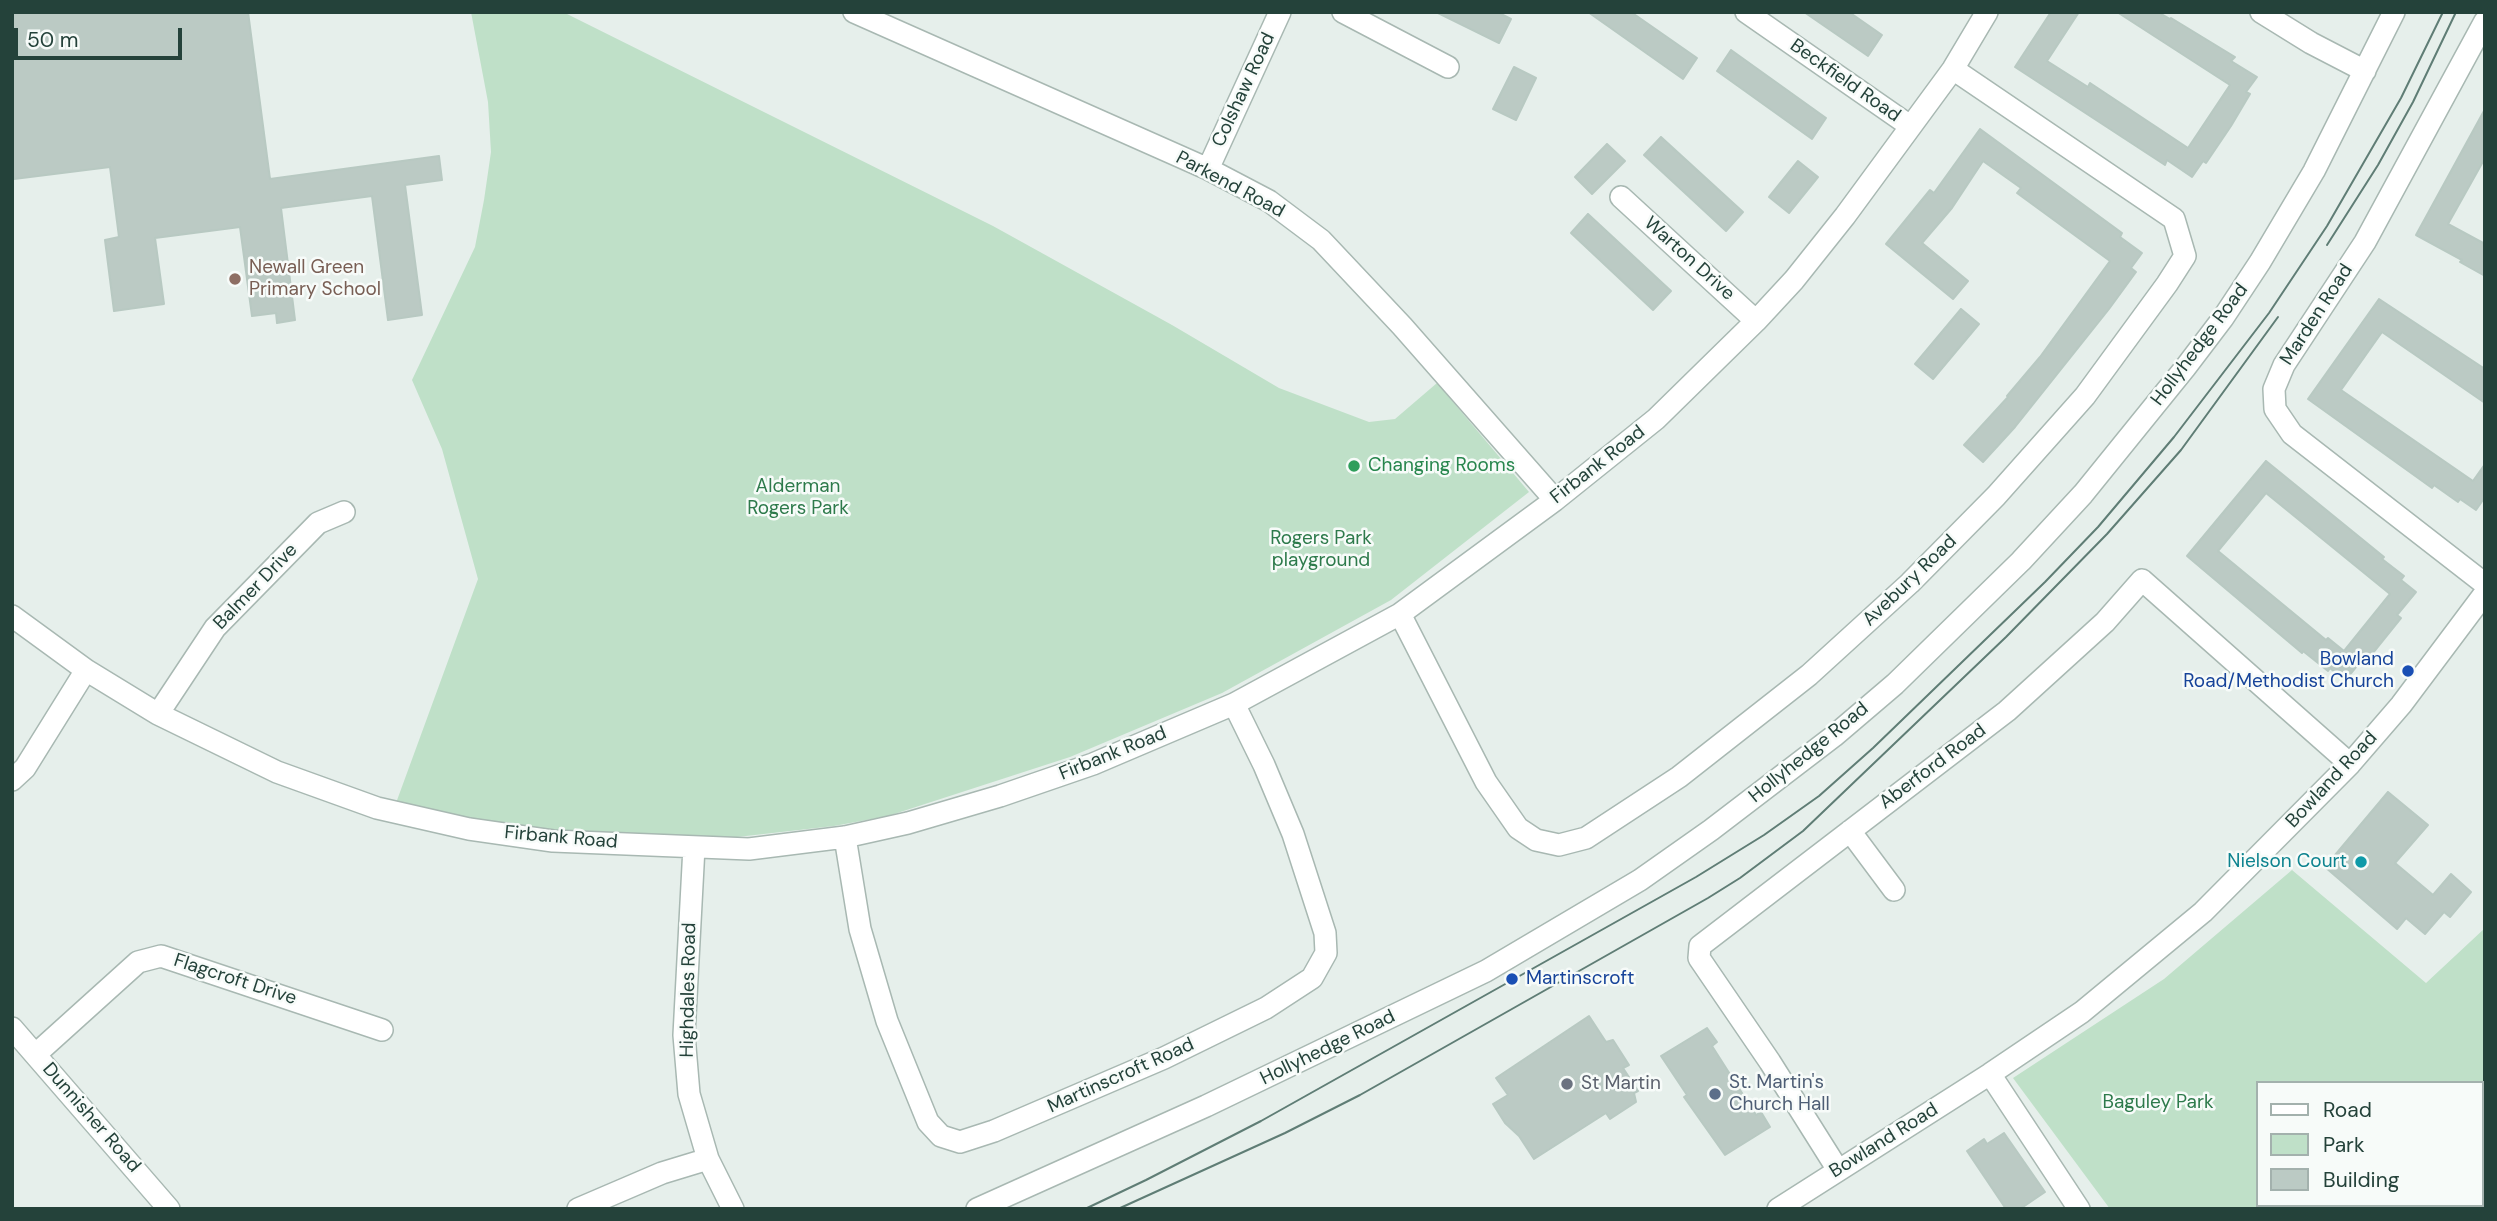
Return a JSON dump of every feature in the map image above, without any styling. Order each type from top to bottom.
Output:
[{"type":"street","name":"Parkend Road","points":[[854,12],[1208,169],[1269,201],[1321,240],[1402,326],[1555,500]]},
{"type":"street","name":"Colshaw Road","points":[[1208,169],[1280,12]]},
{"type":"street","points":[[1343,12],[1448,68]]},
{"type":"street","name":"Beckfield Road","points":[[1745,12],[1910,127]]},
{"type":"street","name":"Firbank Road","points":[[12,616],[86,670],[159,714],[277,772],[377,808],[469,829],[553,841],[749,849],[845,837],[908,823],[1000,796],[1093,764],[1234,704],[1400,614],[1555,500],[1656,419],[1756,321],[1794,279],[1845,216],[1953,69],[1987,12]]},
{"type":"street","points":[[2261,12],[2311,43],[2365,71]]},
{"type":"street","name":"Hollyhedge Road","points":[[976,1209],[1218,1100],[1486,971],[1640,880],[1711,830],[1834,736],[1895,684],[2021,561],[2083,494],[2134,433],[2223,318],[2314,171],[2394,12]]},
{"type":"street","name":"Marden Road","points":[[2485,21],[2365,242],[2284,365],[2274,389],[2275,409],[2292,434],[2485,584]]},
{"type":"street","name":"Avebury Road","points":[[1400,614],[1486,782],[1518,828],[1536,840],[1559,845],[1586,838],[1679,777],[1809,675],[1910,583],[1996,496],[2085,396],[2185,256],[2174,219],[1953,69]]},
{"type":"street","name":"Warton Drive","points":[[1621,197],[1756,321]]},
{"type":"street","name":"Balmer Drive","points":[[159,714],[215,628],[318,523],[344,512]]},
{"type":"street","name":"Aberford Road","points":[[1838,1170],[1770,1062],[1699,958],[1699,951],[1704,942],[2007,711],[2105,622],[2142,580],[2350,764]]},
{"type":"street","name":"Bowland Road","points":[[1778,1209],[1990,1074],[2081,1012],[2203,912],[2350,764],[2401,705],[2485,593]]},
{"type":"street","points":[[12,780],[25,768],[86,670]]},
{"type":"street","name":"Martinscroft Road","points":[[845,837],[860,929],[887,1021],[928,1122],[941,1136],[960,1142],[994,1131],[1164,1058],[1266,1009],[1312,978],[1326,953],[1325,933],[1293,834],[1264,765],[1234,704]]},
{"type":"street","points":[[1850,831],[1894,890]]},
{"type":"street","name":"Highdales Road","points":[[694,847],[684,1035],[689,1094],[708,1159],[733,1209]]},
{"type":"street","name":"Flagcroft Drive","points":[[36,1054],[138,962],[161,956],[382,1030]]},
{"type":"street","name":"Dunnisher Road","points":[[12,1028],[169,1209]]},
{"type":"street","points":[[1990,1074],[2079,1209]]},
{"type":"street","points":[[578,1209],[662,1173],[708,1159]]},
{"type":"green space","name":"Alderman Rogers Park","points":[[471,12],[563,12],[993,226],[1279,388],[1369,422],[1395,419],[1437,383],[1529,492],[1391,600],[1222,693],[1070,757],[888,816],[834,826],[702,841],[513,830],[396,803],[478,579],[442,449],[412,380],[475,247],[484,200],[491,152],[488,102]]},
{"type":"green space","name":"Baguley Park","points":[[2292,870],[2426,983],[2485,928],[2485,1209],[2110,1209],[2013,1078],[2164,979]]},
{"type":"building","name":"Newall Green Primary School","points":[[12,12],[248,12],[270,179],[439,156],[442,180],[405,185],[422,315],[388,320],[372,196],[281,208],[295,320],[277,323],[276,313],[252,316],[240,227],[155,238],[164,304],[114,311],[105,240],[119,237],[110,167],[14,179]]},
{"type":"building","points":[[1436,12],[1497,12],[1511,19],[1499,43]]},
{"type":"building","points":[[1588,12],[1631,12],[1697,58],[1683,79]]},
{"type":"building","points":[[1804,12],[1849,12],[1882,35],[1868,56]]},
{"type":"building","points":[[2051,12],[2079,12],[2047,61],[2088,87],[2090,83],[2188,148],[2230,85],[2117,12],[2158,12],[2171,18],[2235,57],[2231,61],[2257,77],[2246,92],[2250,94],[2231,126],[2206,163],[2203,161],[2192,177],[2167,160],[2165,165],[2015,67]]},
{"type":"building","points":[[1731,50],[1826,118],[1812,139],[1717,71]]},
{"type":"building","points":[[1514,67],[1536,78],[1516,120],[1493,109]]},
{"type":"building","points":[[2485,109],[2485,158],[2448,224],[2485,244],[2485,276],[2416,235]]},
{"type":"building","points":[[1980,129],[2122,233],[2120,237],[2142,253],[2131,268],[2136,272],[2109,309],[2015,427],[1983,462],[1964,445],[2040,357],[2110,261],[2017,193],[2021,188],[1983,161],[1952,208],[1922,243],[1968,281],[1953,299],[1886,244],[1930,190],[1934,193]]},
{"type":"building","points":[[1661,137],[1743,212],[1726,231],[1644,155]]},
{"type":"building","points":[[1607,144],[1625,161],[1592,194],[1575,177]]},
{"type":"building","points":[[1798,161],[1818,177],[1789,213],[1769,197]]},
{"type":"building","points":[[1588,214],[1671,291],[1653,310],[1571,233]]},
{"type":"building","points":[[2379,299],[2485,369],[2485,403],[2382,332],[2341,390],[2473,481],[2485,464],[2485,497],[2476,510],[2460,499],[2458,502],[2434,485],[2432,488],[2308,399]]},
{"type":"building","points":[[1961,309],[1979,324],[1933,379],[1915,364]]},
{"type":"building","points":[[2266,461],[2384,557],[2382,559],[2404,576],[2401,580],[2416,592],[2397,615],[2401,618],[2368,659],[2365,656],[2345,681],[2330,668],[2328,671],[2303,651],[2302,653],[2187,556]],"holes":[[[2266,493],[2390,594],[2344,651],[2328,638],[2326,640],[2218,551]]]},
{"type":"building","name":"Nielson Court","points":[[2388,792],[2428,825],[2395,863],[2433,895],[2451,874],[2471,892],[2450,917],[2444,912],[2425,934],[2406,918],[2397,929],[2325,867]]},
{"type":"building","name":"St Martin","points":[[1589,1016],[1606,1042],[1613,1040],[1629,1065],[1623,1068],[1638,1091],[1634,1093],[1636,1102],[1610,1119],[1606,1113],[1534,1159],[1493,1104],[1508,1095],[1496,1078]]},
{"type":"building","name":"St. Martin's Church Hall","points":[[1707,1028],[1717,1042],[1712,1046],[1756,1115],[1761,1112],[1770,1127],[1725,1155],[1684,1097],[1687,1095],[1661,1056]]},
{"type":"building","points":[[2004,1133],[2045,1192],[2020,1209],[2006,1209],[1967,1151],[1984,1139],[1987,1144]]},
{"type":"tram line","points":[[1085,1209],[1261,1121],[1696,877],[1764,835],[1819,796],[1873,748],[2045,582],[2098,527],[2174,437],[2269,313],[2327,226],[2401,98],[2443,12]]},
{"type":"tram line","points":[[2327,245],[2378,165],[2413,102],[2456,12]]},
{"type":"tram line","points":[[1118,1209],[1285,1133],[1360,1095],[1708,898],[1803,831],[2006,637],[2107,534],[2181,450],[2278,317]]},
{"type":"place","name":"Newall Green Primary School","points":[[235,279]]},
{"type":"place","name":"Changing Rooms","points":[[1354,466]]},
{"type":"place","name":"Bowland Road/Methodist Church","points":[[2408,671]]},
{"type":"place","name":"Nielson Court","points":[[2361,862]]},
{"type":"place","name":"Martinscroft","points":[[1512,979]]},
{"type":"place","name":"St Martin","points":[[1567,1084]]},
{"type":"place","name":"St. Martin's Church Hall","points":[[1715,1094]]},
{"type":"park label","name":"Rogers Park playground","points":[[1321,550]]}]
